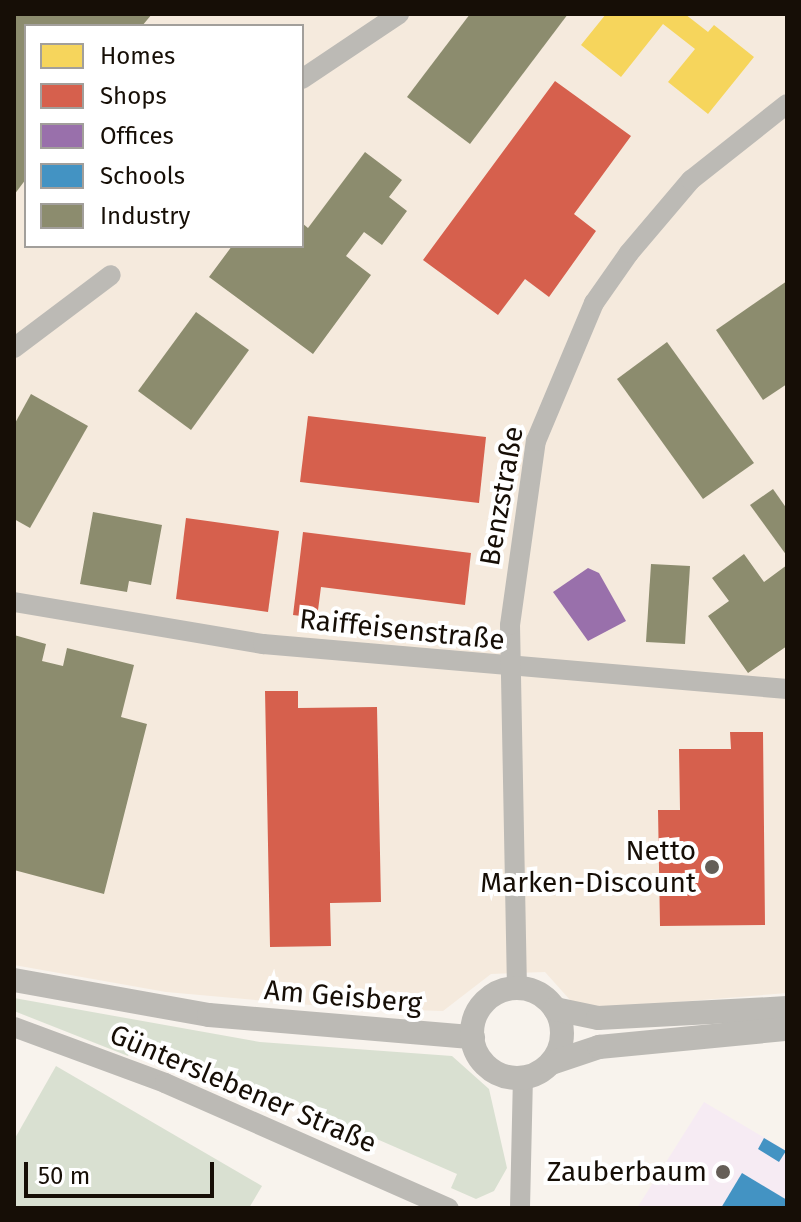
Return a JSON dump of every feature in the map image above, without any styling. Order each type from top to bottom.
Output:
[{"type":"street","points":[[304,78],[399,14]]},
{"type":"street","name":"Benzstraße","points":[[517,989],[516,670],[510,625],[520,518],[536,441],[565,363],[594,303],[691,180],[787,104]]},
{"type":"street","points":[[14,348],[111,275]]},
{"type":"street","name":"Raiffeisenstraße","points":[[14,602],[263,644],[516,670],[787,689]]},
{"type":"street","name":"Am Geisberg","points":[[14,980],[209,1015],[473,1037]]},
{"type":"street","points":[[787,1008],[598,1018],[555,1009],[517,989],[482,1006],[473,1037],[490,1069],[523,1078],[551,1063],[599,1047],[787,1029]]},
{"type":"street","points":[[551,1063],[562,1032],[555,1009]]},
{"type":"street","name":"Günterslebener Straße","points":[[14,1027],[165,1083],[449,1208]]},
{"type":"street","points":[[520,1208],[523,1078]]},
{"type":"shaded area","points":[[14,14],[787,14],[787,993],[579,1010],[545,972],[491,974],[443,1011],[344,1008],[166,992],[14,965]]},
{"type":"shaded area","name":"Zauberbaum","points":[[704,1102],[787,1151],[787,1208],[637,1208]]},
{"type":"green space","points":[[14,998],[260,1042],[452,1056],[489,1089],[507,1168],[494,1191],[476,1199],[451,1188],[457,1174],[138,1035],[128,1056],[14,1011]]},
{"type":"green space","points":[[56,1066],[262,1186],[249,1208],[14,1208],[14,1140]]},
{"type":"building: Homes","points":[[606,14],[685,14],[708,32],[714,25],[754,57],[708,114],[668,82],[695,49],[663,24],[621,77],[581,45]]},
{"type":"building: Shops","points":[[555,81],[631,136],[574,214],[596,231],[549,297],[525,279],[498,315],[423,260]]},
{"type":"building: Shops","points":[[308,416],[486,437],[479,503],[300,482]]},
{"type":"building: Shops","points":[[186,518],[279,531],[268,612],[176,599]]},
{"type":"building: Shops","points":[[303,532],[471,553],[465,605],[321,587],[317,618],[293,615]]},
{"type":"building: Shops","points":[[265,691],[298,691],[298,708],[377,707],[381,902],[330,903],[331,946],[270,947]]},
{"type":"building: Shops","name":"Netto Marken-Discount","points":[[730,732],[763,732],[765,925],[660,926],[658,810],[680,810],[679,749],[731,749]]},
{"type":"building: Offices","points":[[588,568],[599,573],[626,621],[588,641],[553,592]]},
{"type":"building: Schools","points":[[764,1138],[786,1151],[779,1162],[758,1149]]},
{"type":"building: Schools","points":[[742,1173],[787,1200],[787,1208],[721,1208]]},
{"type":"building: Industry","points":[[14,14],[152,14],[144,24],[24,24],[24,182],[14,195]]},
{"type":"building: Industry","points":[[470,14],[568,14],[470,144],[407,97]]},
{"type":"building: Industry","points":[[365,152],[402,180],[389,197],[407,211],[382,245],[364,232],[346,256],[371,275],[313,354],[209,277],[231,248],[304,248],[304,225],[308,228]]},
{"type":"building: Industry","points":[[787,281],[787,384],[763,400],[716,330]]},
{"type":"building: Industry","points":[[196,312],[249,350],[191,430],[138,391]]},
{"type":"building: Industry","points":[[667,342],[754,463],[703,499],[617,379]]},
{"type":"building: Industry","points":[[31,394],[88,426],[30,528],[14,519],[14,425]]},
{"type":"building: Industry","points":[[773,489],[787,509],[787,556],[750,505]]},
{"type":"building: Industry","points":[[93,512],[162,525],[151,585],[129,581],[127,592],[80,584]]},
{"type":"building: Industry","points":[[744,554],[764,582],[787,565],[787,646],[748,673],[708,616],[729,601],[712,578]]},
{"type":"building: Industry","points":[[651,564],[690,566],[685,644],[646,642]]},
{"type":"building: Industry","points":[[14,635],[46,644],[42,661],[63,666],[67,648],[134,665],[121,717],[147,724],[104,894],[14,870]]},
{"type":"place","name":"Netto Marken-Discount","points":[[712,867]]},
{"type":"place","name":"Zauberbaum","points":[[723,1172]]}]
